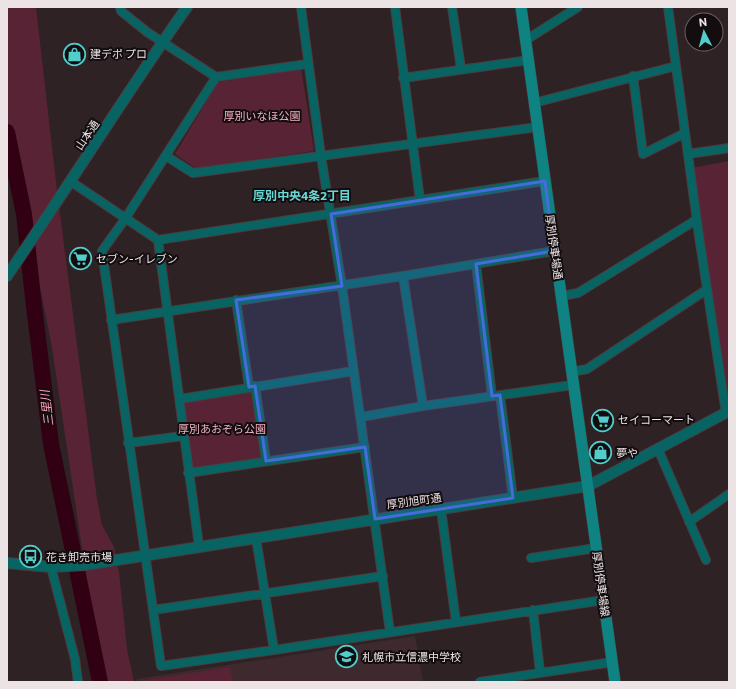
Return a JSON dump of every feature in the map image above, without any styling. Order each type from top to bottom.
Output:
[{"type":"main road","name":"厚別停車場通","points":[[521,7],[588,486]]},
{"type":"main road","name":"厚別停車場線","points":[[588,486],[615,682]]},
{"type":"street","points":[[120,7],[121,11],[163,42],[216,77],[307,64]]},
{"type":"street","name":"山本通","points":[[7,276],[42,226],[70,181],[163,42],[188,7]]},
{"type":"street","points":[[301,7],[307,64],[342,286],[390,632]]},
{"type":"street","points":[[394,7],[420,200]]},
{"type":"street","points":[[452,7],[461,69]]},
{"type":"street","points":[[526,40],[578,7]]},
{"type":"street","points":[[668,7],[706,290],[727,412]]},
{"type":"street","points":[[403,78],[529,60]]},
{"type":"street","points":[[534,103],[676,66]]},
{"type":"street","points":[[633,76],[642,154],[685,133]]},
{"type":"street","points":[[216,77],[125,219],[102,251],[144,556],[161,666],[604,600]]},
{"type":"street","points":[[166,156],[193,174],[538,127]]},
{"type":"street","points":[[688,154],[729,148]]},
{"type":"street","points":[[70,181],[158,240],[545,181]]},
{"type":"street","points":[[561,296],[578,293],[696,220]]},
{"type":"street","points":[[158,240],[180,399],[183,436],[199,546]]},
{"type":"street","points":[[111,320],[236,300],[342,286],[554,251]]},
{"type":"street","points":[[476,264],[513,498]]},
{"type":"street","points":[[403,276],[423,406]]},
{"type":"street","points":[[571,372],[587,369],[706,290]]},
{"type":"street","points":[[236,300],[266,461]]},
{"type":"street","points":[[180,399],[252,386],[354,371]]},
{"type":"street","points":[[361,417],[423,406],[573,384]]},
{"type":"street","name":"厚別旭町通","points":[[51,567],[85,565],[588,486],[727,412]]},
{"type":"street","points":[[128,443],[183,436]]},
{"type":"street","points":[[188,473],[365,447]]},
{"type":"street","points":[[658,449],[706,560]]},
{"type":"street","points":[[690,522],[729,494]]},
{"type":"street","points":[[440,509],[456,622]]},
{"type":"street","points":[[256,538],[274,650]]},
{"type":"street","points":[[531,558],[596,548]]},
{"type":"street","points":[[7,563],[51,567],[75,659],[78,682]]},
{"type":"street","points":[[153,610],[265,592],[383,576]]},
{"type":"street","points":[[533,610],[540,672]]},
{"type":"street","points":[[480,682],[613,662]]},
{"type":"highlighted area","points":[[545,181],[554,251],[476,264],[492,396],[500,395],[513,498],[375,519],[365,447],[266,461],[255,386],[249,387],[236,300],[342,286],[331,214]]},
{"type":"shaded area","name":"札幌市立信濃中学校","points":[[415,636],[423,682],[137,682],[137,679]]},
{"type":"green space","points":[[7,7],[36,7],[57,191],[97,499],[102,525],[114,547],[119,572],[127,649],[134,682],[104,682],[89,595],[52,348],[7,117]]},
{"type":"green space","name":"厚別いなほ公園","points":[[301,67],[314,151],[197,169],[175,154],[218,82]]},
{"type":"green space","points":[[729,161],[729,403],[728,403],[691,168]]},
{"type":"green space","name":"厚別あおぞら公園","points":[[252,389],[262,459],[190,470],[182,401]]},
{"type":"green space","points":[[230,667],[233,682],[140,682],[140,681]]},
{"type":"waterway","name":"三里川","points":[[7,132],[24,214],[51,444],[100,682]]},
{"type":"place","name":"建デポ プロ","points":[[75,54]]},
{"type":"place","name":"セブン-イレブン","points":[[81,259]]},
{"type":"place","name":"セイコーマート","points":[[602,420]]},
{"type":"place","name":"夢や","points":[[601,453]]},
{"type":"place","name":"花き卸売市場","points":[[31,557]]},
{"type":"place","name":"札幌市立信濃中学校","points":[[347,657]]},
{"type":"district","name":"厚別中央4条2丁目","points":[[302,196]]}]
